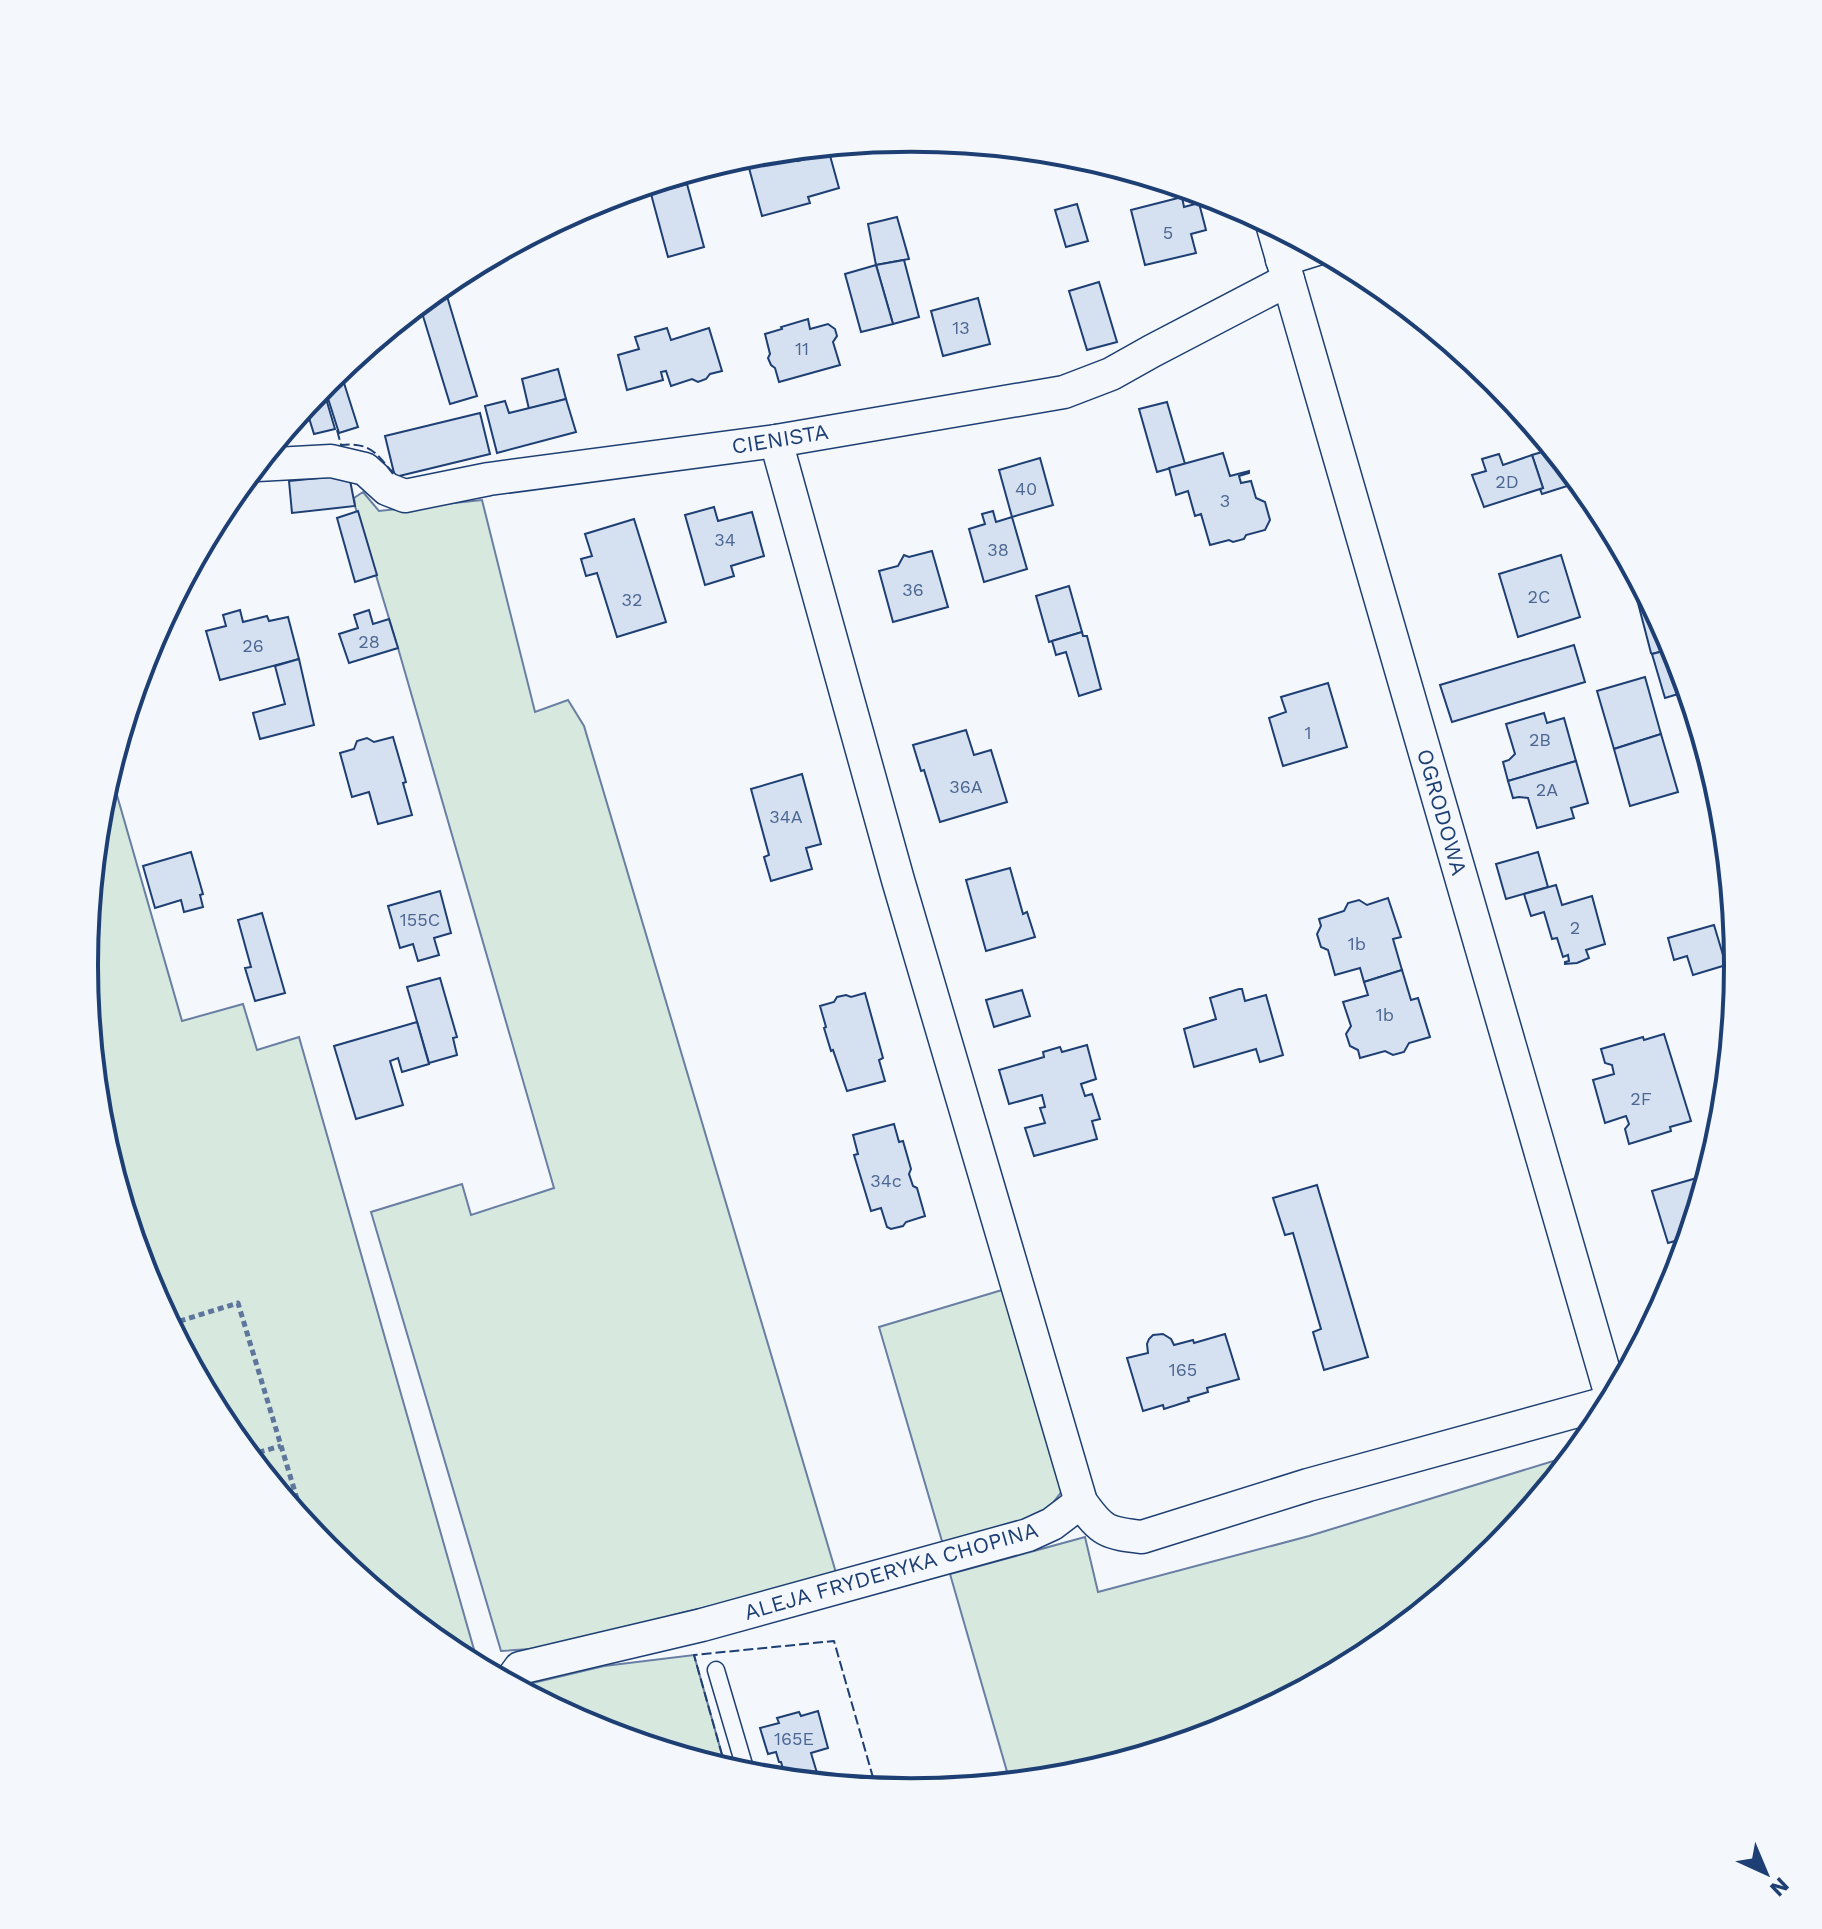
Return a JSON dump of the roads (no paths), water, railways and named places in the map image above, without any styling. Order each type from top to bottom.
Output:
[{"type":"street","name":"OGRODOWA","points":[[1276,238],[1607,1385]]},
{"type":"street","name":"CIENISTA","points":[[271,464],[331,461],[365,469],[387,489],[405,496],[489,479],[776,441],[1064,392],[1111,374],[1152,351],[1308,255]]},
{"type":"street","points":[[776,441],[898,880],[1081,1502],[1096,1524],[1116,1534],[1142,1537],[1295,1488],[1594,1405]]},
{"type":"street","name":"ALEJA FRYDERYKA CHOPINA","points":[[515,1675],[1028,1535],[1052,1524],[1081,1502]]},
{"type":"lane","points":[[716,1670],[743,1760]]}]
